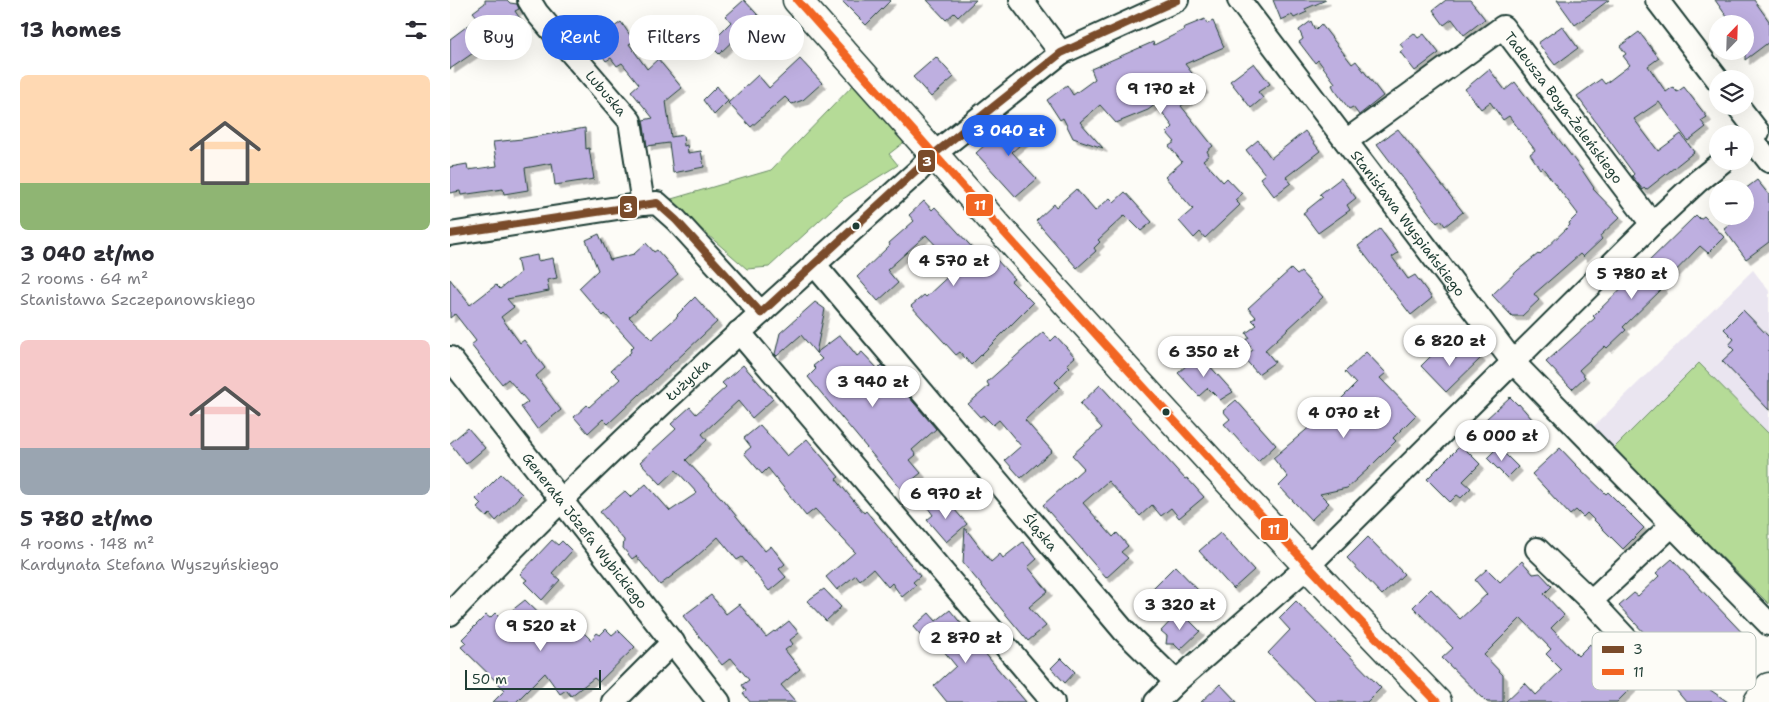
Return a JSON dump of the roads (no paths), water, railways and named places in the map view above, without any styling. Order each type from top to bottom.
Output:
[{"type":"street","name":"Lubuska","points":[[530,0],[537,13],[630,121],[643,204]]},
{"type":"street","points":[[797,0],[1109,351],[1307,567],[1437,702]]},
{"type":"street","points":[[1022,0],[1061,53]]},
{"type":"street","name":"Łużycka","points":[[450,614],[560,500],[739,332],[934,154],[1061,53],[1177,0]]},
{"type":"street","name":"Stanisława Wyspiańskiego","points":[[1239,0],[1513,362],[1769,624]]},
{"type":"street","points":[[1657,0],[1710,70]]},
{"type":"street","name":"Tadeusza Boya-Żeleńskiego","points":[[1346,141],[1503,27],[1652,224]]},
{"type":"street","points":[[1744,115],[1756,134],[1769,161]]},
{"type":"street","points":[[1156,702],[1176,682],[1307,567],[1652,224],[1711,170]]},
{"type":"street","points":[[450,234],[657,203],[676,220],[760,313]]},
{"type":"street","name":"Śląska","points":[[814,264],[1124,631],[1176,682]]},
{"type":"street","points":[[739,332],[1053,702]]},
{"type":"street","name":"Generała Józefa Wybickiego","points":[[450,358],[719,702]]},
{"type":"street","points":[[1591,600],[1672,525]]},
{"type":"street","points":[[1537,550],[1591,600],[1620,632]]},
{"type":"street","points":[[614,702],[673,642]]},
{"type":"street","points":[[1758,702],[1769,687]]}]
